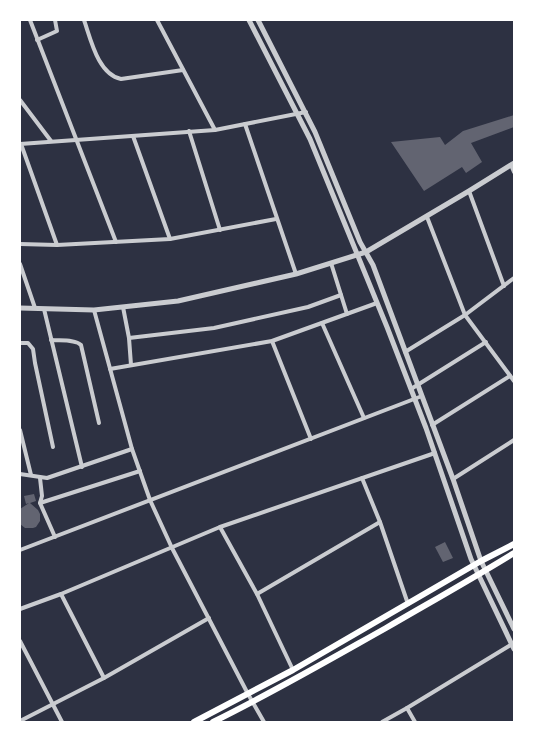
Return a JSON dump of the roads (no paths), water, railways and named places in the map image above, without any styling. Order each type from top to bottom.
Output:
[{"type":"highway","points":[[194,722],[293,670],[514,544]]},
{"type":"highway","points":[[213,722],[253,702],[479,575],[514,553]]},
{"type":"street","points":[[30,20],[116,242]]},
{"type":"street","points":[[37,40],[58,31],[55,20]]},
{"type":"street","points":[[84,20],[100,62],[115,78],[121,79],[183,70]]},
{"type":"street","points":[[157,20],[215,130]]},
{"type":"street","points":[[249,20],[310,139],[411,389],[435,453],[471,559],[513,645],[382,722]]},
{"type":"street","points":[[258,20],[306,112],[331,168],[360,242],[373,265],[448,465],[481,562],[514,629]]},
{"type":"street","points":[[275,71],[283,68]]},
{"type":"street","points":[[20,100],[51,142]]},
{"type":"street","points":[[57,245],[21,144],[215,130],[306,112]]},
{"type":"street","points":[[244,124],[296,274]]},
{"type":"street","points":[[189,131],[220,230]]},
{"type":"street","points":[[133,136],[170,239]]},
{"type":"street","points":[[20,308],[94,310],[178,301],[296,274],[366,252],[427,217],[513,164],[514,172]]},
{"type":"street","points":[[469,191],[504,286]]},
{"type":"street","points":[[427,217],[465,315],[514,381]]},
{"type":"street","points":[[20,244],[57,245],[170,239],[276,219]]},
{"type":"street","points":[[331,263],[347,314]]},
{"type":"street","points":[[20,264],[35,308]]},
{"type":"street","points":[[406,352],[465,315],[514,278]]},
{"type":"street","points":[[128,338],[214,328],[308,307],[341,295]]},
{"type":"street","points":[[110,369],[272,341],[377,303]]},
{"type":"street","points":[[123,307],[131,365]]},
{"type":"street","points":[[44,309],[82,466]]},
{"type":"street","points":[[94,310],[132,449],[150,500],[172,548],[264,722]]},
{"type":"street","points":[[322,323],[364,418]]},
{"type":"street","points":[[51,340],[71,341],[81,345],[99,423]]},
{"type":"street","points":[[272,341],[311,438]]},
{"type":"street","points":[[411,389],[486,342]]},
{"type":"street","points":[[20,343],[28,343],[33,349],[53,447]]},
{"type":"street","points":[[432,425],[510,376]]},
{"type":"street","points":[[20,550],[422,396]]},
{"type":"street","points":[[20,430],[30,475]]},
{"type":"street","points":[[452,479],[514,440]]},
{"type":"street","points":[[20,474],[47,478],[132,449]]},
{"type":"street","points":[[20,609],[61,594],[220,527],[435,453]]},
{"type":"street","points":[[440,468],[448,465]]},
{"type":"street","points":[[40,503],[140,471]]},
{"type":"street","points":[[40,478],[42,496],[40,503],[55,537]]},
{"type":"street","points":[[362,478],[380,522],[408,604]]},
{"type":"street","points":[[257,594],[380,522]]},
{"type":"street","points":[[220,527],[257,594],[293,670]]},
{"type":"street","points":[[61,594],[104,678]]},
{"type":"street","points":[[20,721],[104,678],[209,618]]},
{"type":"street","points":[[20,641],[62,722]]},
{"type":"street","points":[[407,708],[414,722]]}]
